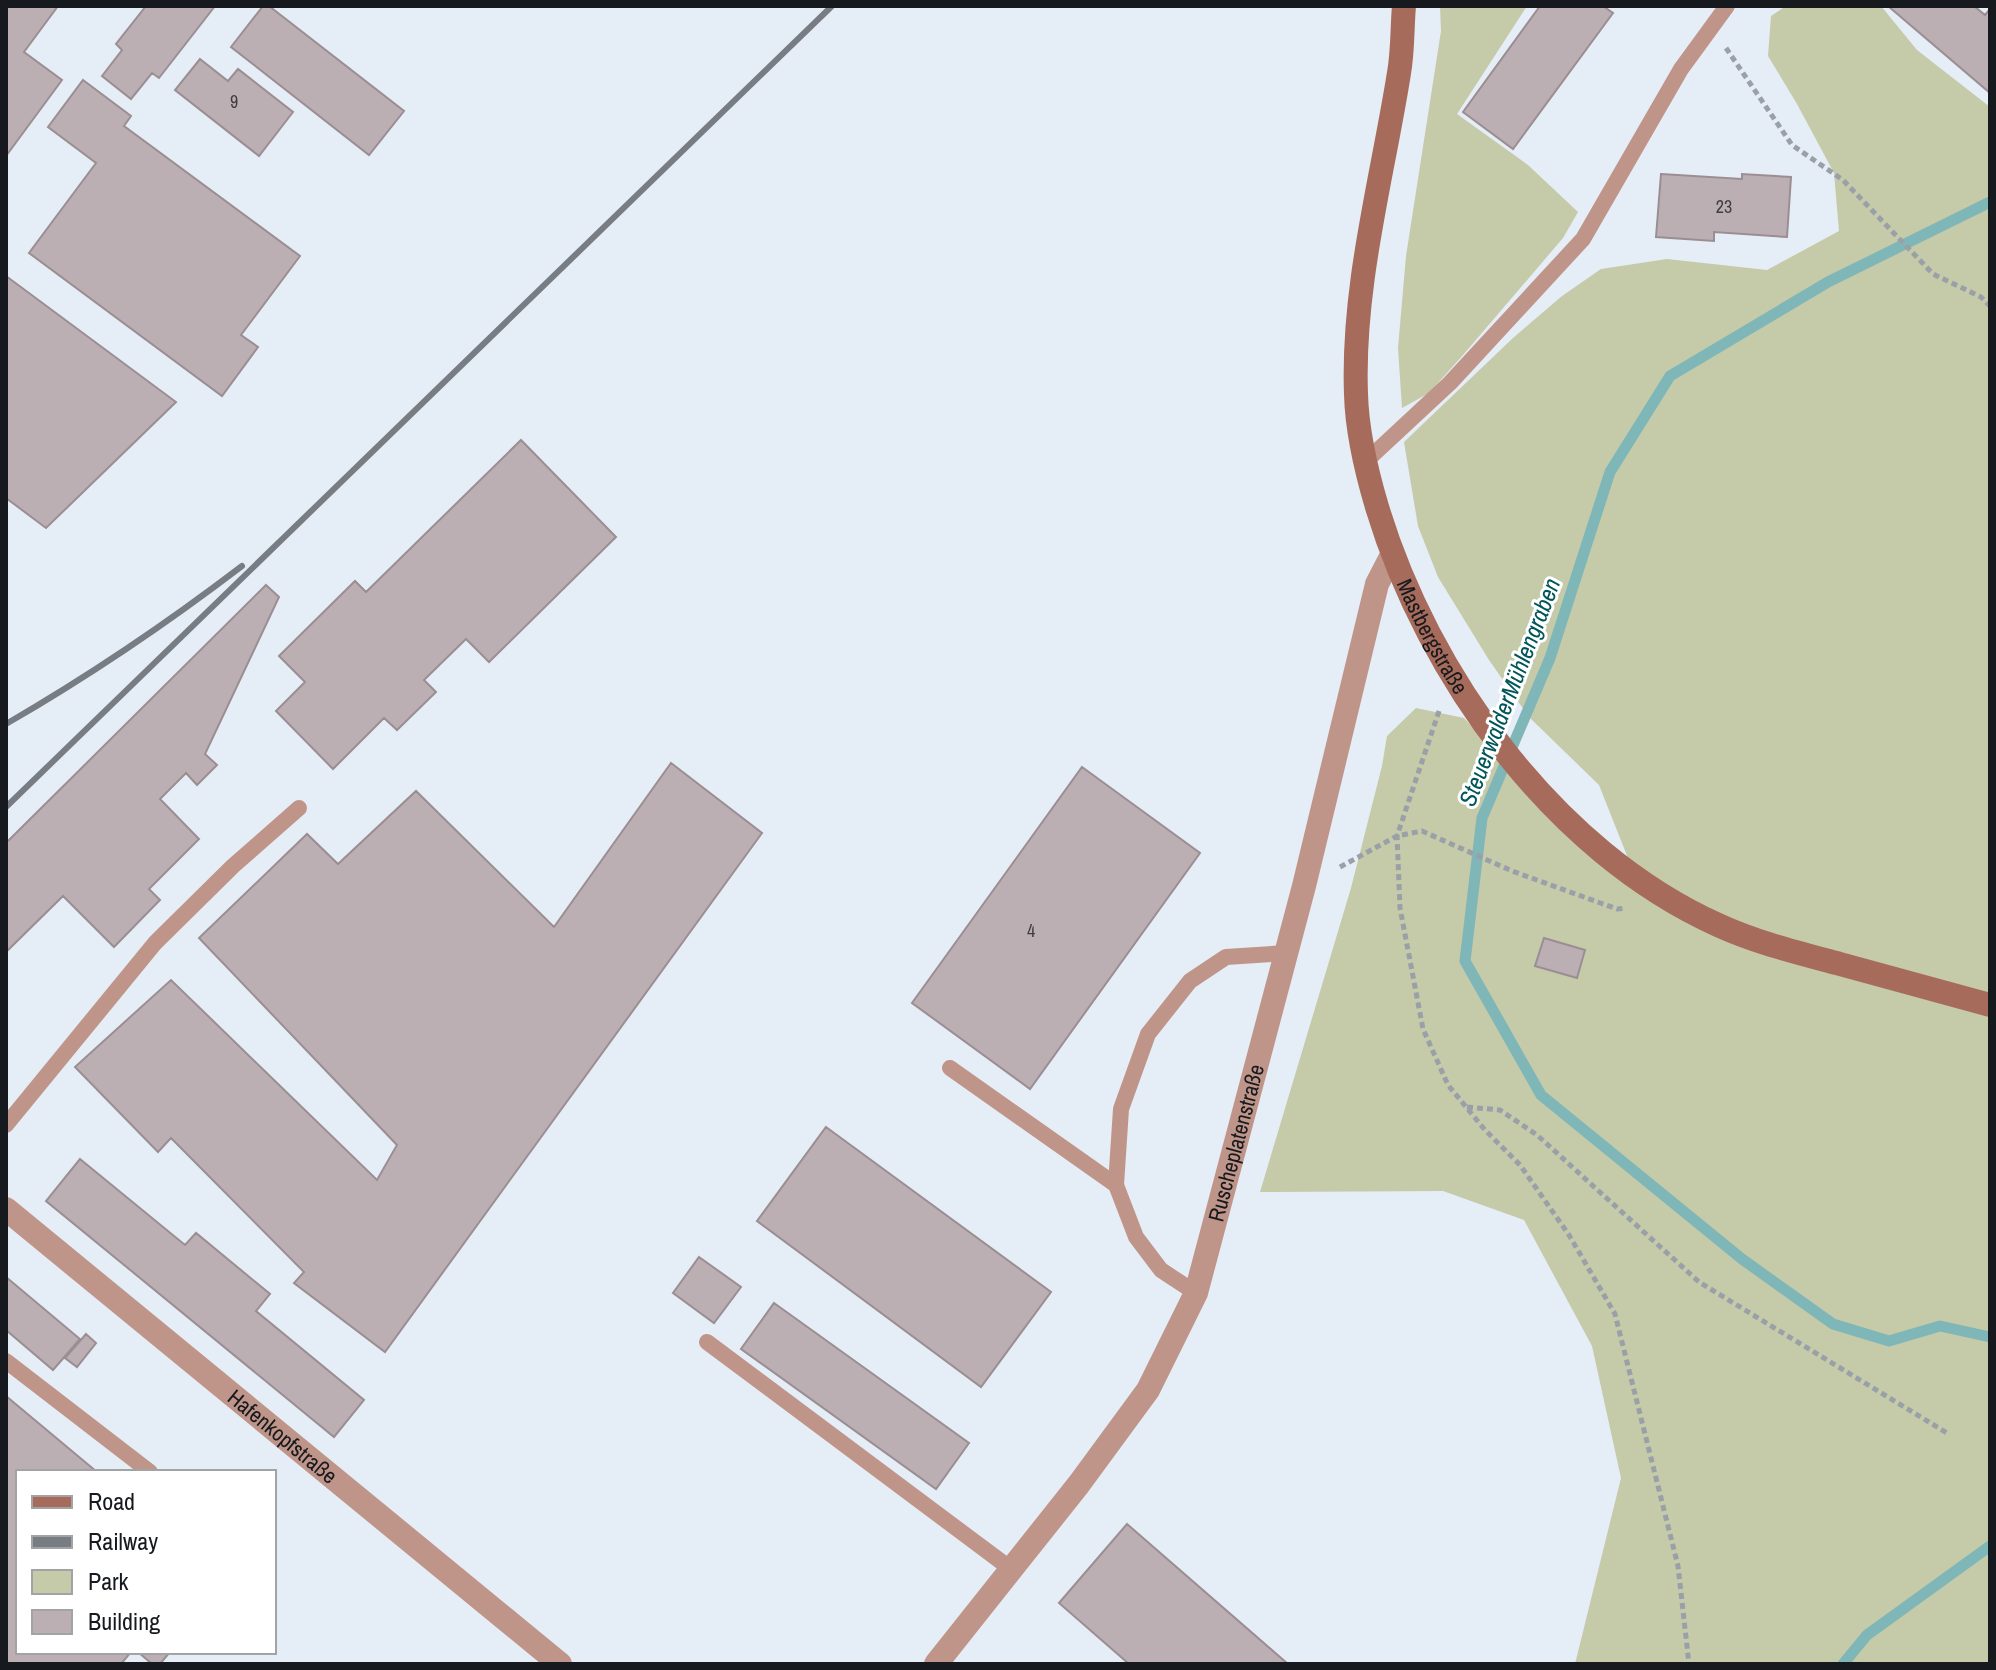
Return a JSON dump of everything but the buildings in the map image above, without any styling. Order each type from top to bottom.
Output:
[{"type":"main road","name":"Mastbergstraße","points":[[1404,6],[1400,71],[1358,322],[1356,396],[1364,463],[1392,555],[1422,620],[1452,672],[1482,721],[1535,787],[1594,845],[1671,901],[1719,926],[1782,949],[1990,1005]]},
{"type":"street","name":"Ruscheplatenstraße","points":[[936,1664],[1079,1484],[1148,1390],[1196,1293],[1304,886],[1377,584],[1392,555]]},
{"type":"street","name":"Hafenkopfstraße","points":[[6,1209],[560,1664]]},
{"type":"lane","points":[[1364,463],[1450,383],[1583,239],[1681,69],[1727,6]]},
{"type":"lane","points":[[6,1125],[155,943],[233,866],[299,808]]},
{"type":"lane","points":[[1196,1293],[1161,1270],[1136,1237],[1116,1185],[1121,1109],[1148,1034],[1190,981],[1226,957],[1286,953]]},
{"type":"lane","points":[[950,1068],[1116,1185]]},
{"type":"lane","points":[[707,1342],[1011,1569]]},
{"type":"lane","points":[[6,1361],[147,1470]]},
{"type":"path","points":[[1712,27],[1792,145],[1843,180],[1933,274],[1981,297],[1990,306]]},
{"type":"path","points":[[1452,672],[1397,836],[1400,908],[1423,1029],[1448,1085],[1520,1165],[1569,1235],[1615,1314],[1678,1566],[1689,1664]]},
{"type":"path","points":[[1304,886],[1397,836],[1422,831],[1512,871],[1617,909],[1671,901]]},
{"type":"path","points":[[1466,1107],[1500,1110],[1525,1127],[1699,1282],[1947,1433]]},
{"type":"green space","points":[[1440,6],[1527,6],[1457,114],[1528,165],[1578,212],[1563,238],[1429,393],[1402,408],[1398,348],[1406,256],[1441,31]]},
{"type":"green space","points":[[1786,6],[1881,6],[1917,50],[1990,107],[1990,1664],[1575,1664],[1621,1478],[1592,1346],[1524,1220],[1443,1191],[1260,1192],[1351,888],[1387,736],[1416,708],[1464,718],[1513,772],[1641,891],[1599,785],[1529,717],[1489,660],[1438,577],[1418,526],[1404,442],[1513,338],[1562,296],[1601,269],[1667,259],[1767,270],[1839,231],[1834,173],[1768,56],[1771,16]]},
{"type":"waterway","name":"SteuerwalderMühlengraben","points":[[1990,202],[1828,282],[1670,376],[1610,472],[1550,658],[1482,818],[1465,961],[1541,1095],[1742,1259],[1833,1324],[1889,1341],[1940,1326],[1990,1337]]},
{"type":"waterway","name":"SteuerwalderMühlengraben","points":[[1843,1664],[1867,1635],[1990,1546]]},
{"type":"railway","points":[[6,807],[832,6]]},
{"type":"railway","points":[[6,724],[127,649],[242,566]]}]
